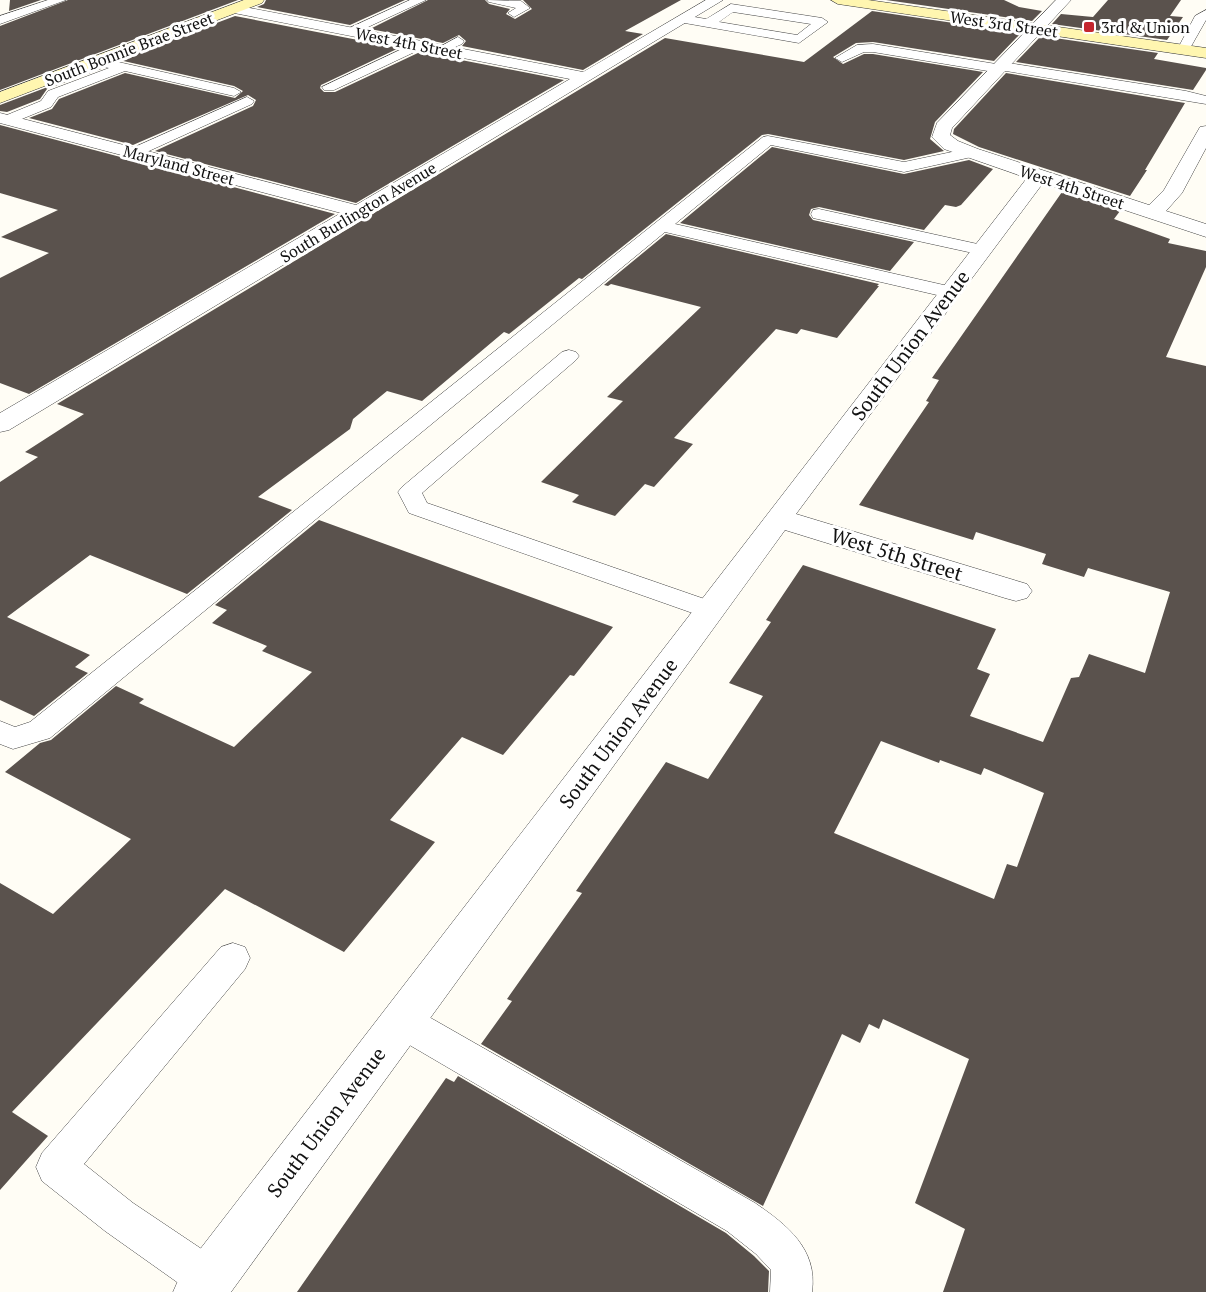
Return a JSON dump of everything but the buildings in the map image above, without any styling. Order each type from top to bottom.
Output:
[{"type":"main road","name":"South Bonnie Brae Street","points":[[0,98],[257,0]]},
{"type":"main road","name":"West 3rd Street","points":[[838,0],[1206,53]]},
{"type":"street","name":"South Burlington Avenue","points":[[0,424],[716,0]]},
{"type":"street","points":[[1001,67],[1064,0]]},
{"type":"street","name":"West 4th Street","points":[[234,9],[583,77]]},
{"type":"street","name":"West 4th Street","points":[[1001,67],[943,127],[941,137],[951,145],[971,153],[1206,231]]},
{"type":"street","name":"Maryland Street","points":[[3,119],[359,212]]},
{"type":"street","points":[[1153,213],[1172,193],[1206,131]]},
{"type":"street","name":"South Union Avenue","points":[[204,1285],[778,518],[1039,176]]},
{"type":"street","name":"West 5th Street","points":[[778,518],[1016,591]]},
{"type":"lane","points":[[0,20],[60,0]]},
{"type":"lane","points":[[349,31],[420,0]]},
{"type":"lane","points":[[493,0],[521,5],[524,8],[514,13]]},
{"type":"lane","points":[[683,19],[708,24],[799,39],[822,22],[731,8],[708,24]]},
{"type":"lane","points":[[1183,50],[1203,19]]},
{"type":"lane","points":[[442,49],[458,41]]},
{"type":"lane","points":[[329,87],[419,45]]},
{"type":"lane","points":[[842,58],[862,48],[873,48],[1186,95],[1206,100]]},
{"type":"lane","points":[[96,61],[241,97],[133,153]]},
{"type":"lane","points":[[3,119],[46,104],[53,94],[123,68]]},
{"type":"lane","points":[[27,87],[53,94]]},
{"type":"lane","points":[[0,732],[13,738],[40,730],[768,140],[904,167],[971,153]]},
{"type":"lane","points":[[819,214],[982,250]]},
{"type":"lane","points":[[662,226],[951,292]]},
{"type":"lane","points":[[569,356],[410,492],[417,508],[710,610]]},
{"type":"lane","points":[[204,1285],[56,1167],[233,958]]},
{"type":"lane","points":[[402,1021],[741,1217],[785,1251],[794,1280],[791,1292]]},
{"type":"place","name":"3rd & Union","points":[[1089,27]]}]
